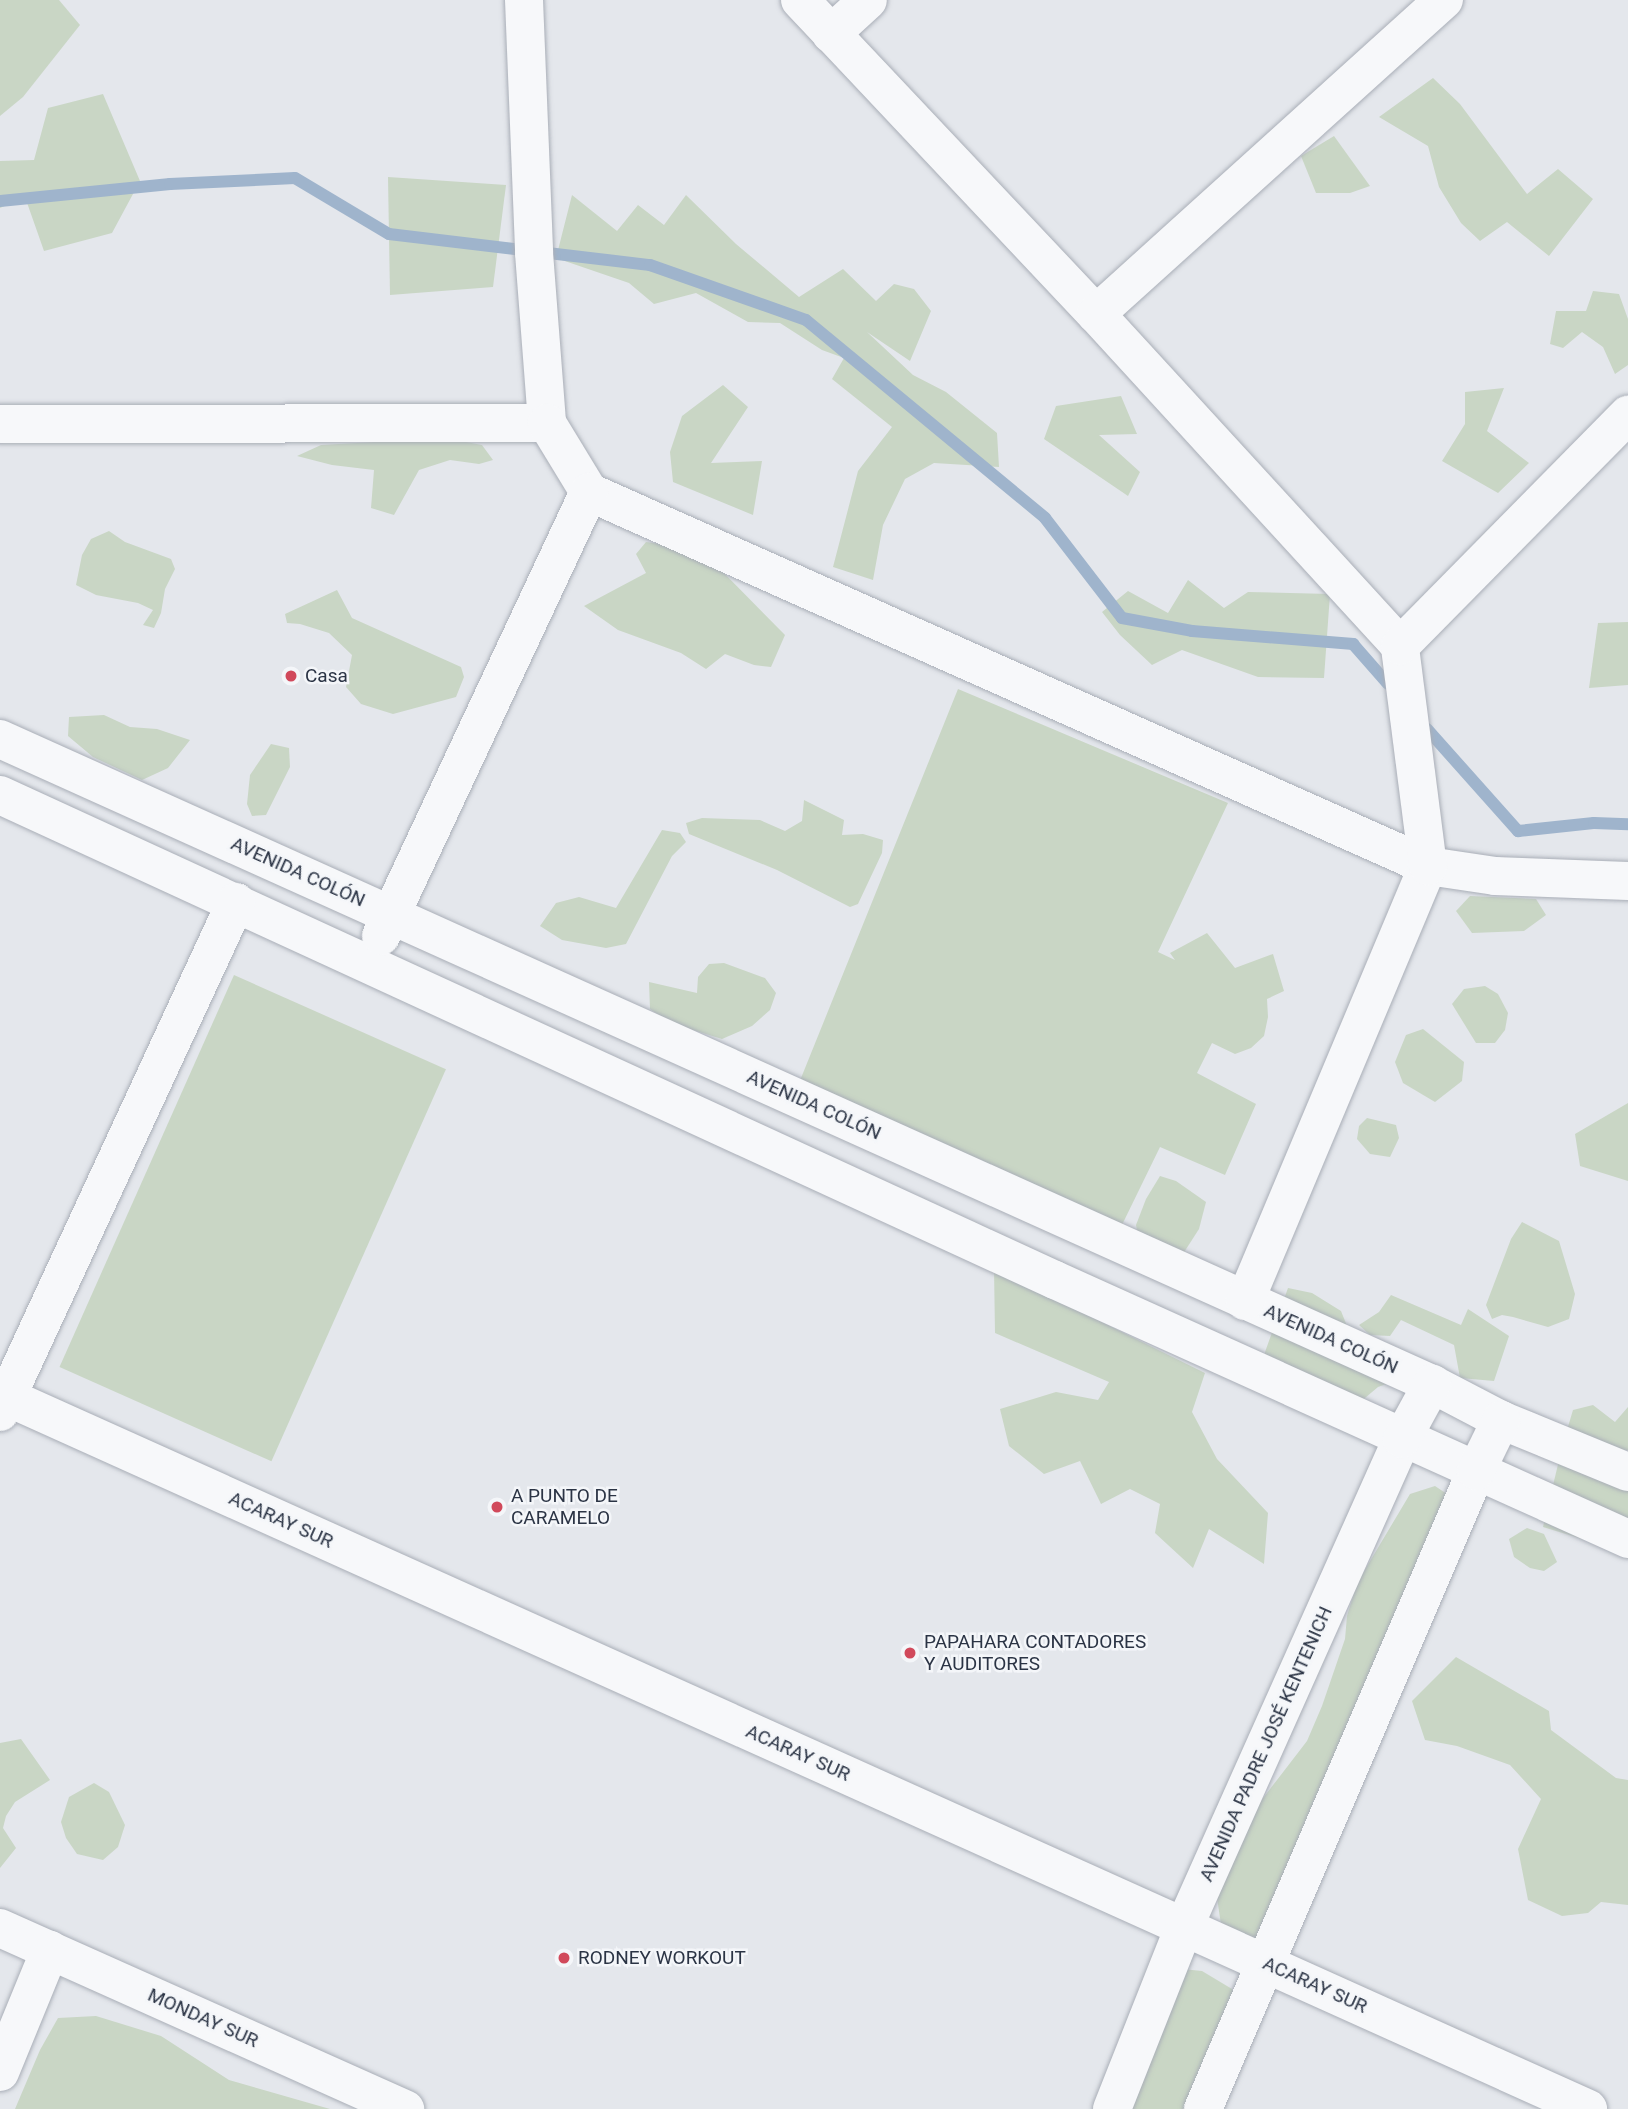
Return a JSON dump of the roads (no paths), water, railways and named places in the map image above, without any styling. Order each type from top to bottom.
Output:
[{"type":"street","points":[[524,0],[534,253],[547,423],[589,492],[1428,866],[1495,876],[1628,881]]},
{"type":"street","points":[[800,0],[1096,314],[1400,646],[1428,866],[1245,1301]]},
{"type":"street","points":[[831,34],[868,0]]},
{"type":"street","points":[[1096,314],[1444,0]]},
{"type":"street","points":[[1400,646],[1628,415]]},
{"type":"street","points":[[0,424],[547,423]]},
{"type":"street","points":[[369,963],[589,492]]},
{"type":"street","name":"AVENIDA COLÓN","points":[[0,739],[1432,1384],[1502,1420],[1628,1472]]},
{"type":"street","points":[[0,795],[1402,1439],[1628,1539]]},
{"type":"street","points":[[4,1404],[236,902]]},
{"type":"street","name":"AVENIDA PADRE JOSÉ KENTENICH","points":[[1112,2109],[1184,1927],[1402,1439],[1432,1384]]},
{"type":"street","name":"ACARAY SUR","points":[[4,1404],[1588,2109]]},
{"type":"street","points":[[1203,2109],[1476,1471],[1502,1420]]},
{"type":"street","name":"MONDAY SUR","points":[[0,1928],[405,2109]]},
{"type":"street","points":[[0,2072],[50,1950]]},
{"type":"waterway","points":[[0,201],[170,184],[295,178],[389,234],[650,265],[806,320],[1045,518],[1122,618],[1192,631],[1353,644],[1388,684]]},
{"type":"waterway","points":[[1427,729],[1518,831],[1594,823],[1628,824]]},
{"type":"place","name":"Casa","points":[[291,676]]},
{"type":"place","name":"A PUNTO DE CARAMELO","points":[[497,1507]]},
{"type":"place","name":"PAPAHARA CONTADORES Y AUDITORES","points":[[910,1653]]},
{"type":"place","name":"RODNEY WORKOUT","points":[[564,1958]]}]
